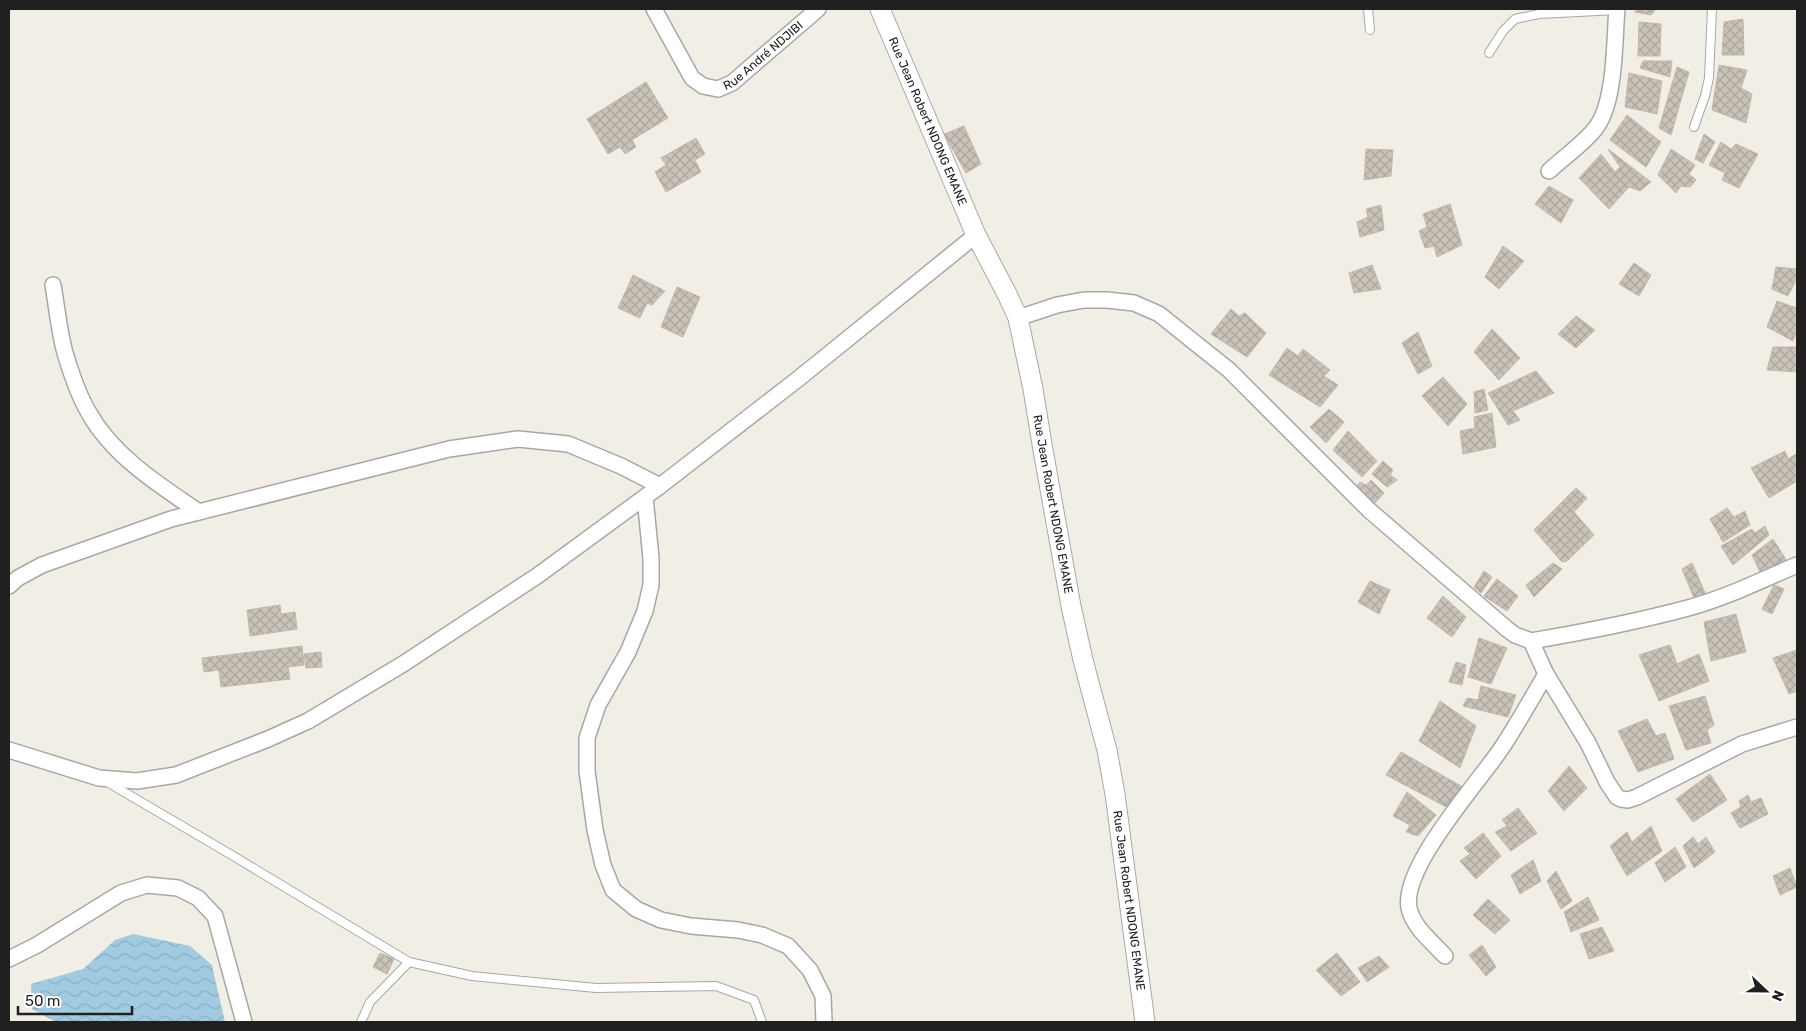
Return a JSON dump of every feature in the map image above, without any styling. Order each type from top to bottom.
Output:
[{"type":"street","name":"Rue André NDJIBI","points":[[654,9],[692,78],[703,86],[718,89],[732,83],[818,9]]},
{"type":"street","name":"Rue Jean Robert NDONG EMANE","points":[[880,9],[976,235],[1018,318],[1083,660],[1107,750],[1115,794],[1145,1022]]},
{"type":"street","points":[[1549,171],[1594,130],[1603,117],[1609,96],[1617,10]]},
{"type":"street","points":[[9,750],[99,778],[137,781],[176,775],[268,739],[308,721],[404,664],[538,576],[660,486],[798,380],[976,235]]},
{"type":"street","points":[[52,285],[65,352],[75,383],[89,414],[111,444],[151,480],[199,512]]},
{"type":"street","points":[[1018,318],[1057,304],[1084,300],[1134,303],[1159,314],[1229,370],[1376,516],[1507,629],[1515,635],[1531,641],[1594,630],[1689,608],[1797,565]]},
{"type":"street","points":[[9,586],[18,578],[42,565],[171,519],[448,449],[518,439],[568,444],[621,466],[660,486]]},
{"type":"street","points":[[645,497],[651,558],[651,585],[645,611],[628,652],[598,705],[587,738],[587,772],[594,830],[603,865],[613,890],[636,909],[661,920],[690,926],[738,930],[762,935],[788,946],[810,970],[823,996],[824,1022]]},
{"type":"street","points":[[1531,641],[1546,674],[1588,743],[1607,782],[1618,797],[1625,800],[1637,797],[1742,744],[1797,726]]},
{"type":"street","points":[[1445,956],[1417,927],[1409,908],[1410,887],[1423,858],[1502,747],[1546,674]]},
{"type":"street","points":[[9,959],[37,945],[121,893],[147,885],[178,888],[198,898],[215,916],[244,1022]]},
{"type":"lane","points":[[1368,9],[1370,30]]},
{"type":"lane","points":[[1694,127],[1706,96],[1710,78],[1712,9]]},
{"type":"lane","points":[[1489,53],[1503,31],[1515,20],[1539,14],[1617,10]]},
{"type":"lane","points":[[99,778],[230,854],[408,962],[472,976],[596,988],[716,986],[754,1000],[762,1022]]},
{"type":"lane","points":[[361,1022],[370,1002],[408,962]]},
{"type":"water","points":[[133,934],[190,946],[212,965],[225,1022],[56,1022],[32,1009],[31,984],[83,969],[115,940]]},
{"type":"building","points":[[1636,9],[1656,9],[1651,15],[1635,12]]},
{"type":"building","points":[[1743,19],[1744,55],[1722,55],[1724,22]]},
{"type":"building","points":[[1639,22],[1661,24],[1660,56],[1638,56]]},
{"type":"building","points":[[1643,61],[1672,61],[1670,77],[1640,68]]},
{"type":"building","points":[[1719,65],[1747,70],[1741,88],[1752,94],[1746,123],[1712,110]]},
{"type":"building","points":[[1677,67],[1689,72],[1671,135],[1659,128]]},
{"type":"building","points":[[1629,73],[1662,81],[1657,114],[1625,107]]},
{"type":"building","points":[[646,82],[668,118],[632,140],[636,147],[625,154],[620,147],[608,154],[587,119]]},
{"type":"building","points":[[1627,115],[1661,142],[1646,167],[1610,140]]},
{"type":"building","points":[[964,126],[981,164],[966,173],[944,134]]},
{"type":"building","points":[[1704,134],[1715,142],[1703,163],[1695,159]]},
{"type":"building","points":[[696,138],[705,154],[695,160],[701,172],[666,192],[655,172],[666,165],[661,158]]},
{"type":"building","points":[[1721,142],[1731,149],[1736,144],[1758,154],[1739,188],[1722,180],[1725,173],[1709,165]]},
{"type":"building","points":[[1366,149],[1393,150],[1391,176],[1364,180]]},
{"type":"building","points":[[1608,149],[1651,182],[1640,191],[1629,187],[1609,209],[1579,178],[1601,154],[1615,172],[1620,167]]},
{"type":"building","points":[[1671,149],[1695,165],[1689,174],[1696,180],[1690,187],[1681,186],[1676,193],[1658,175]]},
{"type":"building","points":[[1549,186],[1573,200],[1561,223],[1535,204]]},
{"type":"building","points":[[1450,204],[1462,245],[1437,257],[1434,246],[1425,248],[1419,231],[1427,227],[1423,214]]},
{"type":"building","points":[[1381,205],[1384,230],[1360,237],[1357,222],[1368,217],[1366,209]]},
{"type":"building","points":[[1503,246],[1524,261],[1499,289],[1485,277]]},
{"type":"building","points":[[1634,263],[1651,275],[1639,296],[1619,284]]},
{"type":"building","points":[[1372,265],[1381,289],[1354,293],[1349,273]]},
{"type":"building","points":[[1776,267],[1797,269],[1797,278],[1788,296],[1772,289]]},
{"type":"building","points":[[633,275],[665,291],[652,305],[647,303],[640,318],[618,308]]},
{"type":"building","points":[[677,287],[700,297],[683,337],[661,327]]},
{"type":"building","points":[[1777,301],[1797,308],[1797,330],[1793,341],[1767,327]]},
{"type":"building","points":[[1231,309],[1239,316],[1245,313],[1266,333],[1247,357],[1211,334]]},
{"type":"building","points":[[1576,316],[1595,330],[1576,348],[1558,334]]},
{"type":"building","points":[[1492,329],[1520,358],[1499,380],[1474,352]]},
{"type":"building","points":[[1418,332],[1432,366],[1418,374],[1402,343]]},
{"type":"building","points":[[1773,347],[1797,347],[1797,372],[1767,370]]},
{"type":"building","points":[[1287,348],[1298,356],[1303,349],[1330,370],[1324,376],[1338,385],[1320,407],[1269,375]]},
{"type":"building","points":[[1536,371],[1554,393],[1513,411],[1520,420],[1508,425],[1488,393]]},
{"type":"building","points":[[1443,377],[1467,404],[1448,426],[1422,396]]},
{"type":"building","points":[[1484,389],[1488,410],[1475,413],[1474,392]]},
{"type":"building","points":[[1329,409],[1344,422],[1326,443],[1310,427]]},
{"type":"building","points":[[1492,413],[1496,447],[1463,454],[1460,431],[1475,428],[1474,417]]},
{"type":"building","points":[[1348,431],[1377,461],[1362,477],[1333,450]]},
{"type":"building","points":[[1785,451],[1788,459],[1796,454],[1797,481],[1769,498],[1751,468]]},
{"type":"building","points":[[1383,461],[1393,470],[1390,475],[1397,480],[1387,487],[1372,474]]},
{"type":"building","points":[[1371,480],[1384,493],[1375,503],[1356,487],[1360,482],[1366,485]]},
{"type":"building","points":[[1576,488],[1587,498],[1574,512],[1594,535],[1567,561],[1562,562],[1534,530]]},
{"type":"building","points":[[1727,508],[1734,517],[1745,511],[1750,525],[1723,542],[1710,519]]},
{"type":"building","points":[[1765,526],[1769,535],[1733,565],[1721,546],[1752,529],[1755,533]]},
{"type":"building","points":[[1773,539],[1787,561],[1761,574],[1752,555]]},
{"type":"building","points":[[1553,563],[1562,569],[1534,597],[1526,585]]},
{"type":"building","points":[[1692,563],[1706,595],[1694,598],[1682,569]]},
{"type":"building","points":[[1484,571],[1492,577],[1481,593],[1474,587]]},
{"type":"building","points":[[1497,579],[1518,596],[1507,611],[1484,596]]},
{"type":"building","points":[[1370,581],[1390,590],[1379,614],[1358,602]]},
{"type":"building","points":[[1774,585],[1784,589],[1772,614],[1762,609]]},
{"type":"building","points":[[1443,596],[1466,617],[1452,637],[1427,618]]},
{"type":"building","points":[[280,605],[281,614],[295,612],[297,629],[250,636],[247,610]]},
{"type":"building","points":[[1736,614],[1746,652],[1711,661],[1704,622]]},
{"type":"building","points":[[1479,638],[1507,648],[1491,684],[1468,677]]},
{"type":"building","points":[[1670,645],[1677,664],[1699,654],[1709,681],[1659,701],[1639,655]]},
{"type":"building","points":[[302,646],[304,665],[288,667],[290,679],[221,687],[219,670],[204,672],[202,658]]},
{"type":"building","points":[[1797,650],[1797,691],[1789,694],[1773,658]]},
{"type":"building","points":[[321,652],[322,667],[306,668],[304,654]]},
{"type":"building","points":[[1456,662],[1466,665],[1462,685],[1449,682]]},
{"type":"building","points":[[1481,686],[1516,695],[1508,717],[1463,706],[1467,698],[1478,700]]},
{"type":"building","points":[[1705,696],[1714,725],[1707,730],[1711,743],[1686,750],[1669,706]]},
{"type":"building","points":[[1440,701],[1476,726],[1460,768],[1419,741]]},
{"type":"building","points":[[1647,719],[1656,736],[1665,733],[1674,759],[1638,772],[1618,731]]},
{"type":"building","points":[[1401,752],[1463,787],[1452,810],[1386,775]]},
{"type":"building","points":[[1569,766],[1587,788],[1564,811],[1548,791]]},
{"type":"building","points":[[1710,774],[1727,800],[1693,822],[1676,799]]},
{"type":"building","points":[[1407,792],[1436,815],[1418,836],[1406,832],[1410,825],[1393,816]]},
{"type":"building","points":[[1748,795],[1751,802],[1761,798],[1768,814],[1740,828],[1731,813],[1741,807],[1739,801]]},
{"type":"building","points":[[1518,808],[1537,833],[1511,851],[1495,832],[1507,826],[1502,820]]},
{"type":"building","points":[[1651,826],[1662,851],[1627,876],[1610,846],[1627,832],[1632,842]]},
{"type":"building","points":[[1483,833],[1501,856],[1476,879],[1460,861],[1470,854],[1464,848]]},
{"type":"building","points":[[1693,837],[1698,844],[1706,837],[1715,852],[1694,868],[1683,846]]},
{"type":"building","points":[[1675,847],[1686,867],[1665,882],[1655,863]]},
{"type":"building","points":[[1533,860],[1541,881],[1520,894],[1511,875]]},
{"type":"building","points":[[1790,868],[1797,887],[1780,895],[1773,876]]},
{"type":"building","points":[[1556,871],[1572,901],[1561,909],[1547,881]]},
{"type":"building","points":[[1588,897],[1599,920],[1571,932],[1564,912]]},
{"type":"building","points":[[1488,899],[1510,920],[1495,934],[1473,915]]},
{"type":"building","points":[[1602,927],[1614,951],[1589,959],[1580,934]]},
{"type":"building","points":[[1482,945],[1496,967],[1486,976],[1469,955]]},
{"type":"building","points":[[380,953],[394,959],[387,974],[373,967]]},
{"type":"building","points":[[1337,953],[1360,982],[1341,996],[1316,970]]},
{"type":"building","points":[[1379,956],[1389,967],[1367,982],[1358,968]]}]
